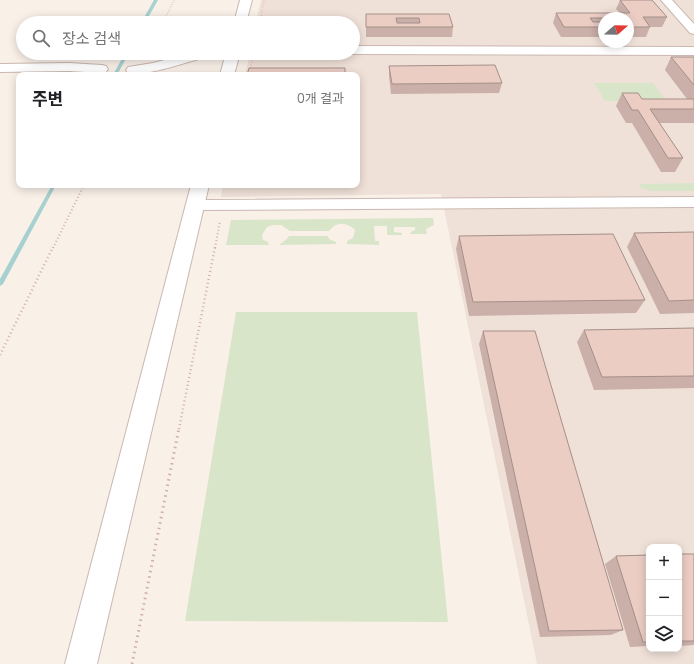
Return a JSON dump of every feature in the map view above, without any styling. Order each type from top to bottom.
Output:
[{"type":"street","points":[[242,16],[246,0]]},
{"type":"street","points":[[666,0],[694,31]]},
{"type":"street","points":[[360,50],[694,51]]},
{"type":"street","points":[[132,70],[177,60]]},
{"type":"street","points":[[228,72],[231,60]]},
{"type":"street","points":[[0,68],[69,67],[102,69]]},
{"type":"street","points":[[81,664],[197,195],[223,205],[694,202]]},
{"type":"path","points":[[166,16],[174,0]]},
{"type":"path","points":[[261,16],[264,0]]},
{"type":"path","points":[[250,72],[252,60]]},
{"type":"path","points":[[0,356],[83,188]]},
{"type":"path","points":[[132,664],[223,205]]},
{"type":"shaded area","points":[[261,0],[694,0],[694,664],[537,664],[441,194],[221,197],[222,188],[360,188],[360,72],[246,72],[248,60],[360,60],[360,16],[258,16]]},
{"type":"green space","points":[[594,83],[653,83],[666,101],[605,101]]},
{"type":"green space","points":[[694,183],[694,191],[651,191],[641,188],[639,184]]},
{"type":"green space","points":[[433,218],[434,225],[426,229],[427,234],[410,234],[415,230],[415,227],[394,227],[394,232],[402,233],[402,235],[387,235],[387,226],[374,226],[375,241],[379,241],[379,245],[347,244],[347,241],[353,238],[355,230],[348,225],[338,224],[329,231],[290,231],[281,225],[273,225],[267,227],[262,235],[263,240],[268,242],[269,245],[226,245],[231,220]]},
{"type":"green space","points":[[289,236],[328,236],[329,239],[336,242],[336,244],[279,245]]},
{"type":"green space","points":[[236,312],[417,312],[448,622],[185,621]]},
{"type":"building","points":[[620,0],[652,0],[667,17],[643,17],[650,27],[634,27],[634,12],[629,12]]},
{"type":"building","points":[[556,13],[598,13],[598,18],[590,18],[593,22],[598,22],[598,27],[564,27]]},
{"type":"building","points":[[366,14],[449,14],[453,27],[366,27]],"holes":[[[396,18],[419,18],[420,23],[397,23]]]},
{"type":"building","points":[[671,57],[694,57],[694,85]]},
{"type":"building","points":[[495,65],[502,83],[392,84],[389,66]]},
{"type":"building","points":[[249,68],[345,68],[345,72],[248,72]]},
{"type":"building","points":[[622,93],[638,93],[642,99],[694,99],[694,109],[650,109],[683,158],[668,158],[638,110],[632,110]]},
{"type":"building","points":[[694,232],[694,300],[669,301],[634,233]]},
{"type":"building","points":[[613,234],[645,300],[473,302],[459,236]]},
{"type":"building","points":[[694,328],[694,376],[602,377],[584,330]]},
{"type":"building","points":[[483,331],[535,331],[623,630],[549,631]]},
{"type":"building","points":[[682,554],[694,554],[694,641],[682,641]]},
{"type":"building","points":[[646,555],[646,642],[643,642],[616,556]]},
{"type":"waterway","points":[[147,16],[156,0]]},
{"type":"waterway","points":[[117,72],[123,60]]},
{"type":"waterway","points":[[0,284],[52,188]]}]
